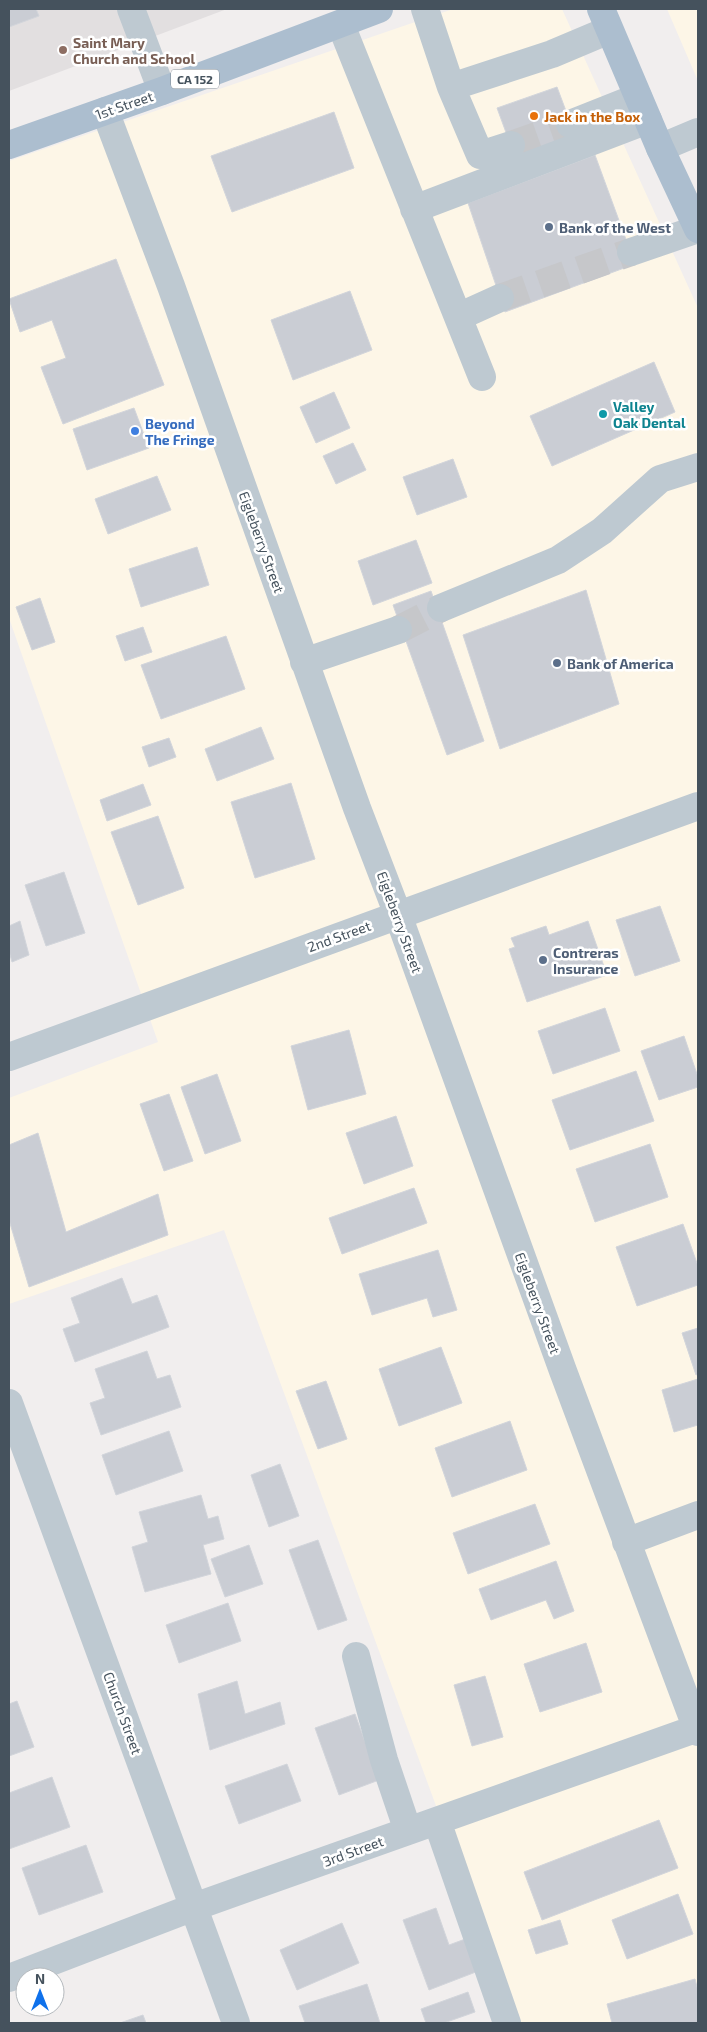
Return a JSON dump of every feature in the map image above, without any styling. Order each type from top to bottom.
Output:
[{"type":"main road","name":"1st Street","points":[[9,145],[162,92],[379,9]]},
{"type":"main road","points":[[605,19],[660,148],[698,229]]},
{"type":"street","points":[[131,9],[162,92]]},
{"type":"street","points":[[425,9],[451,87],[480,155],[511,144]]},
{"type":"street","points":[[451,87],[552,54],[605,19]]},
{"type":"street","points":[[341,25],[482,377]]},
{"type":"street","points":[[414,209],[643,108]]},
{"type":"street","points":[[570,124],[643,108]]},
{"type":"street","name":"Eigleberry Street","points":[[105,112],[171,286],[304,662],[626,1542],[698,1729]]},
{"type":"street","points":[[660,148],[698,132]]},
{"type":"street","points":[[631,252],[698,229]]},
{"type":"street","points":[[458,317],[500,298]]},
{"type":"street","points":[[441,608],[558,560],[602,531],[660,479],[698,467]]},
{"type":"street","points":[[304,662],[398,630]]},
{"type":"street","name":"2nd Street","points":[[9,1057],[698,806]]},
{"type":"street","name":"Church Street","points":[[9,1403],[236,2023]]},
{"type":"street","points":[[626,1542],[698,1515]]},
{"type":"street","points":[[356,1656],[384,1760],[408,1831]]},
{"type":"street","name":"3rd Street","points":[[9,1978],[194,1907],[698,1729]]},
{"type":"street","points":[[437,1821],[507,2023]]},
{"type":"shaded area","name":"Saint Mary Church and School","points":[[9,9],[227,9],[9,91]]},
{"type":"shaded area","points":[[453,9],[562,9],[698,308],[698,2023],[516,2023],[224,1230],[9,1304],[9,1098],[158,1042],[9,618],[9,161]]},
{"type":"shaded area","points":[[667,9],[698,9],[698,81]]},
{"type":"building","points":[[9,9],[36,9],[39,16],[9,27]]},
{"type":"building","name":"Jack in the Box","points":[[557,87],[575,135],[515,157],[497,108]]},
{"type":"building","points":[[334,112],[354,168],[232,212],[211,156]]},
{"type":"building","name":"Bank of the West","points":[[595,155],[635,264],[505,312],[468,203]]},
{"type":"building","points":[[116,259],[164,385],[63,424],[41,367],[66,358],[52,320],[20,332],[9,299]]},
{"type":"building","points":[[350,291],[372,350],[293,380],[271,320]]},
{"type":"building","name":"Valley Oak Dental","points":[[654,362],[675,412],[552,466],[530,416]]},
{"type":"building","points":[[334,392],[350,428],[316,443],[300,407]]},
{"type":"building","points":[[134,408],[149,448],[87,470],[73,429]]},
{"type":"building","points":[[353,443],[366,470],[336,484],[323,456]]},
{"type":"building","points":[[453,459],[467,497],[417,515],[403,477]]},
{"type":"building","points":[[157,476],[171,510],[108,534],[95,499]]},
{"type":"building","points":[[416,540],[432,583],[373,605],[358,561]]},
{"type":"building","points":[[197,547],[209,585],[141,607],[129,569]]},
{"type":"building","points":[[586,590],[619,704],[500,749],[463,635]]},
{"type":"building","points":[[431,591],[484,741],[447,755],[393,605]]},
{"type":"building","points":[[40,598],[55,642],[32,650],[16,607]]},
{"type":"building","points":[[143,627],[152,652],[125,661],[116,636]]},
{"type":"building","points":[[226,636],[245,689],[161,719],[141,665]]},
{"type":"building","points":[[261,727],[274,759],[217,781],[205,749]]},
{"type":"building","points":[[169,738],[176,757],[149,767],[142,747]]},
{"type":"building","points":[[291,783],[315,859],[255,878],[231,802]]},
{"type":"building","points":[[143,784],[151,805],[107,821],[100,800]]},
{"type":"building","points":[[158,816],[184,888],[138,905],[111,832]]},
{"type":"building","points":[[64,872],[85,933],[46,946],[25,885]]},
{"type":"building","points":[[660,906],[680,961],[635,976],[616,920]]},
{"type":"building","points":[[20,921],[29,955],[12,962],[9,951],[9,926]]},
{"type":"building","points":[[588,921],[607,975],[527,1002],[509,949],[515,947],[511,938],[546,926],[549,935]]},
{"type":"building","points":[[605,1008],[620,1051],[553,1074],[538,1031]]},
{"type":"building","points":[[349,1030],[366,1094],[308,1110],[291,1046]]},
{"type":"building","points":[[684,1036],[698,1077],[698,1087],[659,1100],[641,1051]]},
{"type":"building","points":[[636,1071],[654,1121],[570,1150],[552,1100]]},
{"type":"building","points":[[217,1074],[241,1141],[205,1154],[181,1087]]},
{"type":"building","points":[[169,1094],[193,1161],[164,1171],[140,1104]]},
{"type":"building","points":[[396,1116],[413,1166],[364,1184],[346,1133]]},
{"type":"building","points":[[38,1133],[66,1232],[158,1194],[168,1235],[29,1287],[9,1220],[9,1145]]},
{"type":"building","points":[[650,1144],[668,1197],[595,1222],[576,1169]]},
{"type":"building","points":[[414,1188],[427,1223],[342,1254],[329,1218]]},
{"type":"building","points":[[683,1224],[698,1266],[698,1285],[637,1306],[616,1247]]},
{"type":"building","points":[[438,1250],[457,1310],[433,1317],[427,1298],[372,1315],[359,1274]]},
{"type":"building","points":[[122,1278],[132,1304],[157,1295],[169,1327],[75,1362],[63,1329],[80,1323],[71,1298]]},
{"type":"building","points":[[698,1328],[698,1374],[696,1375],[682,1333]]},
{"type":"building","points":[[441,1347],[462,1403],[399,1426],[379,1369]]},
{"type":"building","points":[[147,1351],[157,1379],[170,1375],[181,1407],[101,1435],[90,1403],[105,1398],[95,1369]]},
{"type":"building","points":[[698,1379],[698,1425],[674,1432],[662,1390]]},
{"type":"building","points":[[326,1381],[347,1439],[318,1449],[296,1391]]},
{"type":"building","points":[[510,1421],[527,1470],[452,1497],[435,1448]]},
{"type":"building","points":[[169,1431],[183,1471],[116,1495],[102,1455]]},
{"type":"building","points":[[280,1464],[299,1516],[269,1527],[251,1475]]},
{"type":"building","points":[[201,1495],[208,1519],[218,1516],[224,1539],[203,1545],[211,1574],[145,1592],[132,1547],[148,1542],[139,1512]]},
{"type":"building","points":[[535,1504],[550,1544],[468,1574],[453,1533]]},
{"type":"building","points":[[318,1540],[347,1620],[318,1630],[289,1550]]},
{"type":"building","points":[[249,1545],[263,1584],[225,1597],[211,1559]]},
{"type":"building","points":[[556,1561],[574,1611],[554,1619],[546,1600],[491,1620],[479,1589]]},
{"type":"building","points":[[228,1603],[241,1641],[179,1663],[166,1625]]},
{"type":"building","points":[[586,1643],[602,1692],[540,1712],[524,1664]]},
{"type":"building","points":[[485,1676],[503,1737],[472,1746],[454,1685]]},
{"type":"building","points":[[237,1681],[245,1714],[280,1702],[285,1724],[210,1750],[198,1694]]},
{"type":"building","points":[[17,1701],[34,1747],[9,1756],[9,1704]]},
{"type":"building","points":[[355,1714],[379,1780],[339,1795],[315,1728]]},
{"type":"building","points":[[287,1764],[301,1801],[239,1824],[225,1786]]},
{"type":"building","points":[[52,1777],[70,1827],[9,1849],[9,1793]]},
{"type":"building","points":[[659,1820],[678,1868],[542,1920],[524,1872]]},
{"type":"building","points":[[86,1845],[103,1892],[39,1915],[22,1868]]},
{"type":"building","points":[[678,1894],[693,1934],[627,1959],[612,1920]]},
{"type":"building","points":[[436,1908],[449,1945],[468,1938],[481,1970],[429,1990],[403,1920]]},
{"type":"building","points":[[560,1920],[568,1944],[536,1954],[528,1930]]},
{"type":"building","points":[[342,1923],[359,1963],[297,1990],[280,1950]]},
{"type":"building","points":[[695,1979],[698,1991],[698,2023],[612,2023],[607,2004]]},
{"type":"building","points":[[367,1984],[380,2023],[305,2023],[299,2006]]},
{"type":"building","points":[[468,1992],[475,2012],[444,2023],[426,2023],[421,2009]]},
{"type":"building","points":[[143,2015],[146,2023],[120,2023]]},
{"type":"tunnel","points":[[511,145],[570,124]]},
{"type":"tunnel","points":[[500,298],[631,252]]},
{"type":"tunnel","points":[[398,630],[441,608]]},
{"type":"place","name":"Saint Mary Church and School","points":[[63,50]]},
{"type":"place","name":"Jack in the Box","points":[[534,116]]},
{"type":"place","name":"Bank of the West","points":[[549,227]]},
{"type":"place","name":"Valley Oak Dental","points":[[603,414]]},
{"type":"place","name":"Beyond The Fringe","points":[[135,431]]},
{"type":"place","name":"Bank of America","points":[[557,663]]},
{"type":"place","name":"Contreras Insurance","points":[[543,960]]}]
